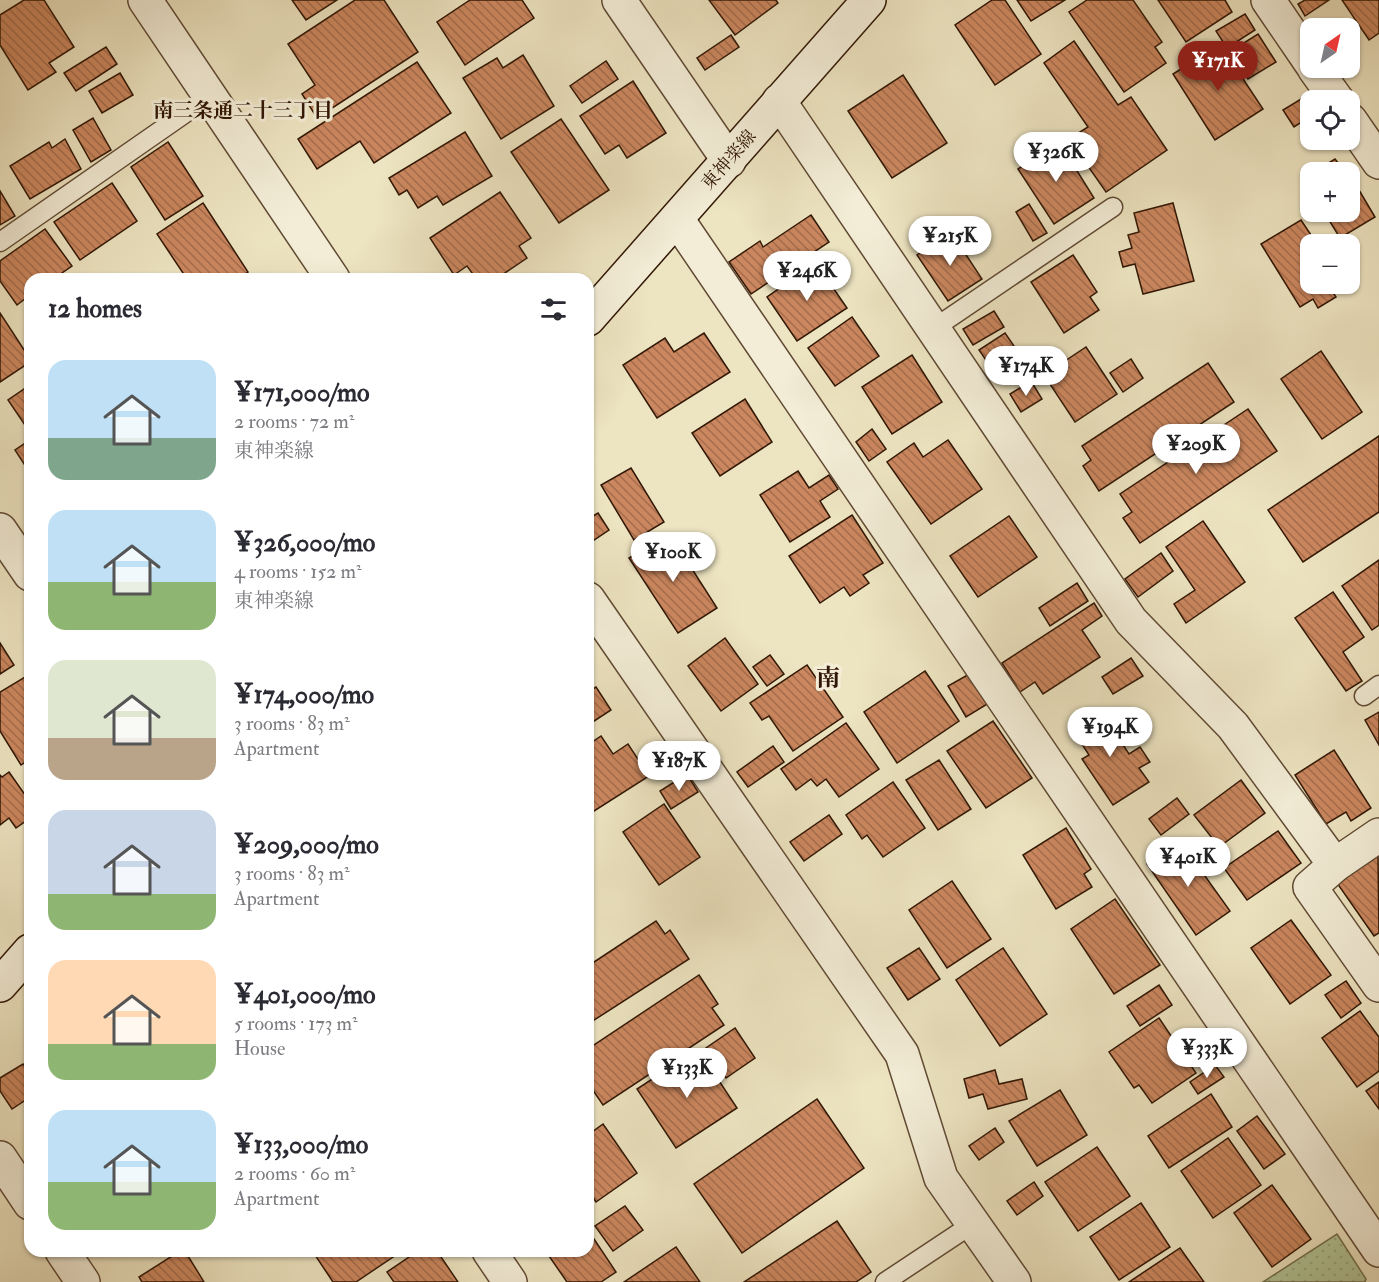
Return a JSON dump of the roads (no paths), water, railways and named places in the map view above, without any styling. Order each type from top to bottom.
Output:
[{"type":"street","points":[[144,0],[329,273]]},
{"type":"street","points":[[619,0],[729,161]]},
{"type":"street","name":"東神楽線","points":[[594,312],[869,0]]},
{"type":"street","points":[[1268,0],[1300,47]]},
{"type":"street","points":[[779,101],[1131,621],[1233,726],[1335,865]]},
{"type":"street","points":[[1360,134],[1379,162]]},
{"type":"street","points":[[676,219],[1379,1250]]},
{"type":"street","points":[[0,530],[24,565]]},
{"type":"street","points":[[594,608],[902,1054],[941,1178],[1014,1282]]},
{"type":"street","points":[[1379,835],[1335,865],[1310,887],[1379,985]]},
{"type":"street","points":[[0,985],[24,958]]},
{"type":"street","points":[[0,1158],[24,1194]]},
{"type":"street","points":[[66,1257],[82,1282]]},
{"type":"street","points":[[493,1257],[510,1282]]},
{"type":"lane","points":[[0,242],[210,96]]},
{"type":"lane","points":[[933,329],[1113,207]]},
{"type":"lane","points":[[1364,696],[1379,685]]},
{"type":"lane","points":[[885,1282],[974,1223]]},
{"type":"district","name":"南三条通二十三丁目","points":[[243,110]]},
{"type":"district","name":"南","points":[[828,678]]}]
